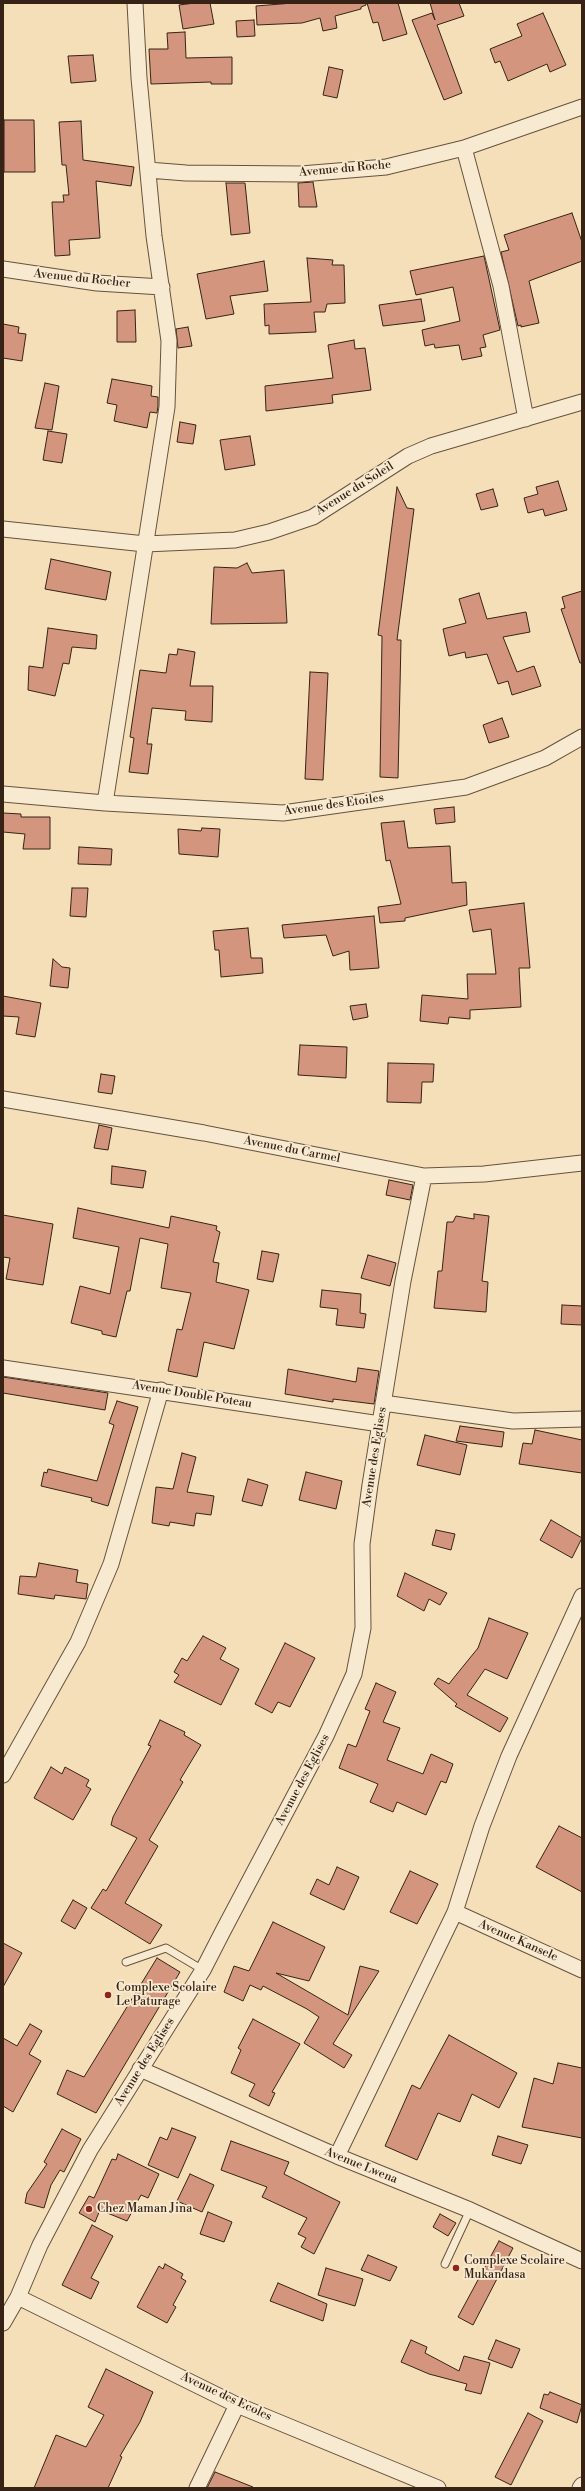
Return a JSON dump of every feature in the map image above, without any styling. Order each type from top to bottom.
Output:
[{"type":"street","points":[[105,803],[167,407],[169,341],[154,236],[136,3]]},
{"type":"street","name":"Avenue du Roche","points":[[148,170],[241,174],[340,171],[386,167],[464,148],[582,107]]},
{"type":"street","points":[[464,148],[501,286],[526,419]]},
{"type":"street","name":"Avenue du Rocher","points":[[3,269],[97,282],[162,286]]},
{"type":"street","name":"Avenue du Soleil","points":[[3,530],[146,544],[235,540],[269,532],[313,517],[408,456],[431,446],[582,402]]},
{"type":"street","name":"Avenue des Etoiles","points":[[3,794],[105,803],[283,813],[466,787],[545,758],[582,737]]},
{"type":"street","name":"Avenue du Carmel","points":[[3,1099],[204,1133],[424,1176],[484,1174],[582,1163]]},
{"type":"street","name":"Avenue des Eglises","points":[[3,2323],[18,2297],[40,2245],[90,2150],[140,2068],[203,1970],[326,1736],[354,1674],[363,1628],[362,1544],[403,1282],[424,1176]]},
{"type":"street","name":"Avenue Double Poteau","points":[[3,1368],[161,1390],[380,1424]]},
{"type":"street","points":[[3,1775],[78,1642],[111,1564],[161,1390]]},
{"type":"street","points":[[383,1403],[513,1421],[582,1418]]},
{"type":"street","points":[[337,2156],[455,1912],[482,1826],[506,1762],[582,1596]]},
{"type":"street","name":"Avenue Kansele","points":[[455,1912],[582,1970]]},
{"type":"street","name":"Avenue Lwena","points":[[140,2068],[337,2156],[470,2210],[582,2261]]},
{"type":"street","name":"Avenue des Ecoles","points":[[18,2297],[237,2405],[438,2488]]},
{"type":"street","points":[[197,2488],[237,2405]]},
{"type":"lane","points":[[126,1962],[166,1948],[203,1970]]},
{"type":"lane","points":[[445,2264],[470,2210]]},
{"type":"building","points":[[210,3],[214,24],[183,29],[179,5]]},
{"type":"building","points":[[293,3],[366,3],[366,5],[361,7],[361,9],[335,16],[337,28],[323,31],[320,18],[302,23],[257,25],[256,6]]},
{"type":"building","points":[[367,3],[398,3],[407,34],[383,41],[378,22],[373,23]]},
{"type":"building","points":[[430,3],[459,3],[464,16],[437,25],[462,93],[444,100],[412,20],[432,13],[435,20]]},
{"type":"building","points":[[543,13],[566,65],[550,72],[547,64],[508,81],[500,61],[495,63],[490,49],[522,36],[517,24]]},
{"type":"building","points":[[254,20],[255,36],[237,37],[236,21]]},
{"type":"building","points":[[185,32],[186,58],[232,57],[232,84],[211,84],[211,82],[151,84],[149,49],[168,49],[167,33]]},
{"type":"building","points":[[93,55],[96,81],[71,83],[68,56]]},
{"type":"building","points":[[329,67],[343,70],[337,98],[323,95]]},
{"type":"building","points":[[4,120],[34,120],[35,172],[4,172]]},
{"type":"building","points":[[81,121],[83,160],[134,167],[131,186],[96,181],[100,238],[69,240],[70,255],[55,256],[52,202],[64,202],[63,195],[69,195],[66,165],[62,165],[59,122]]},
{"type":"building","points":[[313,182],[317,207],[299,207],[298,183]]},
{"type":"building","points":[[226,183],[245,183],[250,233],[231,235]]},
{"type":"building","points":[[572,213],[582,242],[582,261],[529,281],[539,323],[521,327],[521,325],[518,326],[501,252],[509,250],[504,235]]},
{"type":"building","points":[[484,256],[500,330],[483,335],[486,347],[480,348],[482,356],[462,360],[459,345],[435,348],[434,344],[425,346],[422,330],[460,321],[453,287],[416,295],[410,271]]},
{"type":"building","points":[[307,258],[333,260],[332,265],[344,265],[345,303],[327,304],[325,312],[314,312],[316,332],[269,334],[269,325],[265,326],[264,304],[311,302]]},
{"type":"building","points":[[264,261],[268,291],[230,296],[234,314],[206,319],[197,274]]},
{"type":"building","points":[[421,299],[425,321],[383,326],[379,305]]},
{"type":"building","points":[[135,310],[136,342],[117,342],[117,311]]},
{"type":"building","points":[[3,324],[19,327],[18,333],[26,334],[22,361],[3,358]]},
{"type":"building","points":[[188,327],[192,346],[178,348],[176,329]]},
{"type":"building","points":[[354,340],[355,349],[365,348],[371,390],[332,395],[333,403],[266,411],[265,386],[333,378],[328,345]]},
{"type":"building","points":[[112,379],[152,386],[151,396],[158,397],[158,406],[157,413],[150,412],[147,428],[114,421],[117,405],[107,403]]},
{"type":"building","points":[[45,383],[59,386],[52,430],[35,428]]},
{"type":"building","points":[[180,422],[196,425],[193,444],[177,442]]},
{"type":"building","points":[[48,431],[67,434],[62,463],[43,460]]},
{"type":"building","points":[[250,436],[255,465],[225,470],[220,440]]},
{"type":"building","points":[[558,481],[567,510],[545,516],[543,509],[528,513],[524,498],[538,494],[536,487]]},
{"type":"building","points":[[397,487],[407,508],[414,509],[397,640],[401,640],[398,778],[380,777],[382,636],[378,635]]},
{"type":"building","points":[[493,489],[498,506],[481,510],[476,494]]},
{"type":"building","points":[[51,559],[111,572],[106,600],[45,589]]},
{"type":"building","points":[[247,563],[252,573],[284,570],[287,623],[211,624],[214,567],[237,568]]},
{"type":"building","points":[[582,591],[582,663],[580,663],[561,609],[565,608],[562,597]]},
{"type":"building","points":[[479,593],[487,619],[526,612],[530,632],[503,637],[517,672],[534,666],[541,686],[512,695],[508,681],[498,684],[487,654],[466,658],[465,652],[449,656],[443,629],[466,623],[459,599]]},
{"type":"building","points":[[48,628],[97,635],[96,649],[72,647],[69,664],[63,663],[55,696],[28,690],[29,666],[43,668]]},
{"type":"building","points":[[178,649],[195,652],[190,686],[213,686],[212,722],[185,720],[186,711],[152,708],[147,744],[152,744],[148,774],[129,772],[134,738],[130,737],[140,670],[166,673],[169,654],[177,655]]},
{"type":"building","points":[[310,672],[328,673],[323,780],[305,779]]},
{"type":"building","points":[[502,718],[509,737],[489,743],[483,725]]},
{"type":"building","points":[[454,807],[455,822],[436,824],[434,809]]},
{"type":"building","points":[[3,813],[21,814],[21,817],[50,817],[50,849],[23,849],[25,834],[3,832]]},
{"type":"building","points":[[404,821],[408,848],[450,846],[452,883],[466,882],[467,905],[405,918],[405,921],[380,923],[378,907],[401,904],[390,860],[386,861],[381,823]]},
{"type":"building","points":[[202,828],[220,829],[218,857],[179,854],[178,829],[201,831]]},
{"type":"building","points":[[79,847],[112,849],[111,865],[78,864]]},
{"type":"building","points":[[72,888],[88,888],[86,917],[70,916]]},
{"type":"building","points":[[524,903],[530,968],[519,968],[521,1007],[470,1010],[470,1019],[449,1017],[448,1024],[420,1021],[422,995],[468,999],[467,974],[496,974],[491,929],[473,932],[469,910]]},
{"type":"building","points":[[374,916],[379,968],[350,970],[349,951],[333,956],[326,935],[284,938],[282,925]]},
{"type":"building","points":[[248,928],[251,958],[262,958],[263,973],[221,977],[219,950],[215,950],[213,931]]},
{"type":"building","points":[[53,959],[62,967],[70,968],[68,988],[50,986]]},
{"type":"building","points":[[3,996],[41,1003],[35,1037],[16,1034],[19,1017],[3,1016]]},
{"type":"building","points":[[366,1004],[368,1017],[353,1020],[350,1006]]},
{"type":"building","points":[[300,1045],[347,1047],[346,1078],[298,1075]]},
{"type":"building","points":[[388,1063],[434,1064],[433,1082],[422,1082],[421,1103],[387,1102]]},
{"type":"building","points":[[101,1074],[115,1076],[112,1094],[98,1092]]},
{"type":"building","points":[[99,1125],[112,1128],[108,1150],[94,1148]]},
{"type":"building","points":[[112,1166],[146,1171],[143,1188],[111,1184]]},
{"type":"building","points":[[389,1180],[413,1185],[410,1200],[386,1195]]},
{"type":"building","points":[[78,1208],[169,1228],[171,1216],[217,1226],[216,1230],[220,1232],[213,1262],[219,1263],[216,1282],[249,1290],[234,1349],[204,1342],[197,1377],[168,1371],[177,1329],[182,1330],[191,1293],[161,1288],[168,1244],[140,1238],[130,1291],[127,1291],[116,1337],[102,1334],[102,1331],[71,1323],[80,1286],[110,1294],[119,1247],[73,1238]]},
{"type":"building","points":[[474,1214],[489,1216],[482,1281],[488,1282],[486,1312],[434,1308],[438,1271],[442,1271],[447,1222],[453,1222],[456,1216],[474,1219]]},
{"type":"building","points":[[3,1215],[53,1224],[43,1285],[6,1279],[10,1258],[3,1257]]},
{"type":"building","points":[[262,1251],[279,1254],[273,1282],[257,1279]]},
{"type":"building","points":[[368,1255],[396,1263],[390,1286],[361,1278]]},
{"type":"building","points":[[322,1290],[361,1294],[360,1313],[366,1314],[364,1328],[336,1325],[338,1309],[320,1307]]},
{"type":"building","points":[[562,1305],[582,1306],[582,1325],[561,1324]]},
{"type":"building","points":[[358,1368],[379,1371],[374,1404],[333,1399],[333,1402],[285,1394],[288,1369],[356,1382]]},
{"type":"building","points":[[3,1377],[108,1393],[105,1410],[3,1393]]},
{"type":"building","points":[[117,1401],[138,1407],[108,1506],[91,1501],[92,1498],[41,1486],[44,1472],[47,1473],[48,1469],[97,1481],[114,1425],[109,1423]]},
{"type":"building","points":[[460,1426],[504,1432],[502,1447],[456,1441]]},
{"type":"building","points":[[535,1430],[582,1440],[582,1473],[519,1464],[523,1443],[532,1444]]},
{"type":"building","points":[[425,1435],[467,1445],[460,1475],[417,1465]]},
{"type":"building","points":[[182,1453],[196,1457],[187,1492],[214,1496],[211,1515],[196,1513],[194,1526],[170,1522],[169,1526],[152,1523],[156,1487],[173,1489]]},
{"type":"building","points":[[306,1472],[342,1481],[336,1509],[299,1500]]},
{"type":"building","points":[[248,1479],[268,1485],[262,1506],[242,1501]]},
{"type":"building","points":[[551,1520],[582,1538],[572,1558],[540,1540]]},
{"type":"building","points":[[436,1530],[455,1534],[451,1550],[432,1545]]},
{"type":"building","points":[[39,1563],[78,1570],[76,1582],[88,1584],[86,1599],[55,1595],[54,1599],[18,1594],[20,1576],[36,1577]]},
{"type":"building","points":[[405,1573],[447,1593],[440,1605],[429,1599],[424,1611],[397,1596]]},
{"type":"building","points":[[489,1618],[528,1633],[507,1679],[485,1669],[467,1695],[508,1718],[500,1732],[455,1706],[457,1704],[434,1684],[438,1678],[449,1684],[478,1648]]},
{"type":"building","points":[[203,1636],[226,1648],[220,1659],[239,1669],[221,1705],[174,1682],[179,1675],[174,1672],[182,1658],[187,1661]]},
{"type":"building","points":[[285,1643],[315,1658],[290,1707],[278,1702],[272,1713],[255,1704]]},
{"type":"building","points":[[376,1683],[396,1692],[383,1722],[400,1728],[387,1760],[423,1774],[431,1754],[453,1764],[446,1783],[441,1781],[426,1815],[397,1802],[393,1812],[370,1802],[378,1784],[339,1768],[348,1744],[356,1747],[370,1711],[365,1709]]},
{"type":"building","points":[[160,1720],[185,1732],[184,1735],[201,1745],[180,1780],[183,1782],[149,1840],[158,1846],[125,1903],[162,1925],[150,1944],[91,1908],[103,1889],[106,1891],[137,1838],[111,1825],[113,1817],[151,1746],[148,1745]]},
{"type":"building","points":[[51,1767],[62,1774],[65,1767],[89,1780],[86,1786],[91,1789],[73,1820],[34,1798]]},
{"type":"building","points":[[559,1826],[582,1838],[582,1892],[536,1867]]},
{"type":"building","points":[[337,1867],[359,1877],[344,1910],[310,1894],[317,1879],[329,1885]]},
{"type":"building","points":[[410,1871],[438,1884],[417,1924],[390,1912]]},
{"type":"building","points":[[73,1900],[87,1908],[75,1929],[61,1921]]},
{"type":"building","points":[[273,1922],[325,1947],[309,1981],[276,1973],[348,2015],[360,1966],[379,1971],[333,2044],[352,2055],[344,2068],[304,2043],[319,2017],[307,2009],[263,1986],[261,1990],[250,1985],[243,2001],[224,1992],[234,1966],[249,1971]]},
{"type":"building","points":[[3,1943],[22,1953],[3,1987]]},
{"type":"building","points":[[157,1958],[180,1972],[96,2113],[57,2094],[67,2070],[84,2077]]},
{"type":"building","points":[[253,2019],[300,2044],[272,2092],[275,2093],[269,2106],[249,2096],[255,2084],[231,2073],[241,2050],[238,2048]]},
{"type":"building","points":[[30,2024],[42,2031],[29,2054],[41,2061],[13,2112],[3,2106],[3,2038],[17,2046]]},
{"type":"building","points":[[449,2035],[517,2073],[499,2108],[472,2094],[460,2122],[438,2113],[417,2160],[385,2146],[412,2085],[420,2089]]},
{"type":"building","points":[[558,2063],[582,2068],[582,2138],[522,2127],[534,2078],[553,2084]]},
{"type":"building","points":[[172,2128],[196,2137],[178,2178],[148,2165],[160,2137],[167,2140]]},
{"type":"building","points":[[62,2129],[81,2139],[64,2172],[60,2170],[51,2185],[44,2208],[25,2203],[27,2193],[47,2164],[44,2162]]},
{"type":"building","points":[[498,2136],[528,2145],[521,2164],[492,2155]]},
{"type":"building","points":[[231,2141],[289,2162],[284,2174],[340,2202],[314,2254],[301,2247],[306,2238],[298,2234],[307,2218],[262,2197],[267,2187],[221,2170]]},
{"type":"building","points":[[118,2154],[159,2174],[148,2198],[141,2195],[127,2221],[100,2210],[95,2222],[79,2213],[89,2196],[94,2198],[112,2159],[116,2160]]},
{"type":"building","points":[[190,2174],[214,2185],[202,2212],[177,2201]]},
{"type":"building","points":[[208,2212],[232,2222],[224,2242],[200,2234]]},
{"type":"building","points":[[440,2214],[456,2223],[448,2236],[433,2227]]},
{"type":"building","points":[[92,2225],[113,2236],[91,2278],[99,2282],[91,2299],[62,2285]]},
{"type":"building","points":[[499,2241],[513,2248],[473,2325],[458,2317]]},
{"type":"building","points":[[368,2255],[397,2267],[390,2281],[361,2270]]},
{"type":"building","points":[[165,2264],[183,2274],[181,2278],[186,2281],[173,2305],[176,2307],[167,2323],[137,2307],[159,2266],[163,2269]]},
{"type":"building","points":[[326,2268],[363,2279],[355,2306],[318,2295]]},
{"type":"building","points":[[278,2283],[327,2304],[323,2321],[270,2301]]},
{"type":"building","points":[[411,2340],[427,2347],[425,2353],[459,2371],[464,2356],[490,2363],[481,2394],[465,2390],[467,2384],[429,2374],[401,2362]]},
{"type":"building","points":[[496,2340],[520,2349],[512,2368],[488,2359]]},
{"type":"building","points":[[106,2369],[153,2392],[140,2422],[120,2456],[122,2457],[108,2488],[34,2488],[56,2435],[86,2447],[104,2415],[88,2407]]},
{"type":"building","points":[[550,2392],[582,2405],[577,2423],[540,2408],[544,2394],[548,2395]]},
{"type":"building","points":[[528,2413],[543,2421],[511,2485],[495,2477]]},
{"type":"building","points":[[215,2472],[253,2487],[253,2488],[207,2488]]},
{"type":"place","name":"Complexe Scolaire Le Paturage","points":[[108,1995]]},
{"type":"place","name":"Chez Maman Jina","points":[[89,2209]]},
{"type":"place","name":"Complexe Scolaire Mukandasa","points":[[456,2268]]}]
